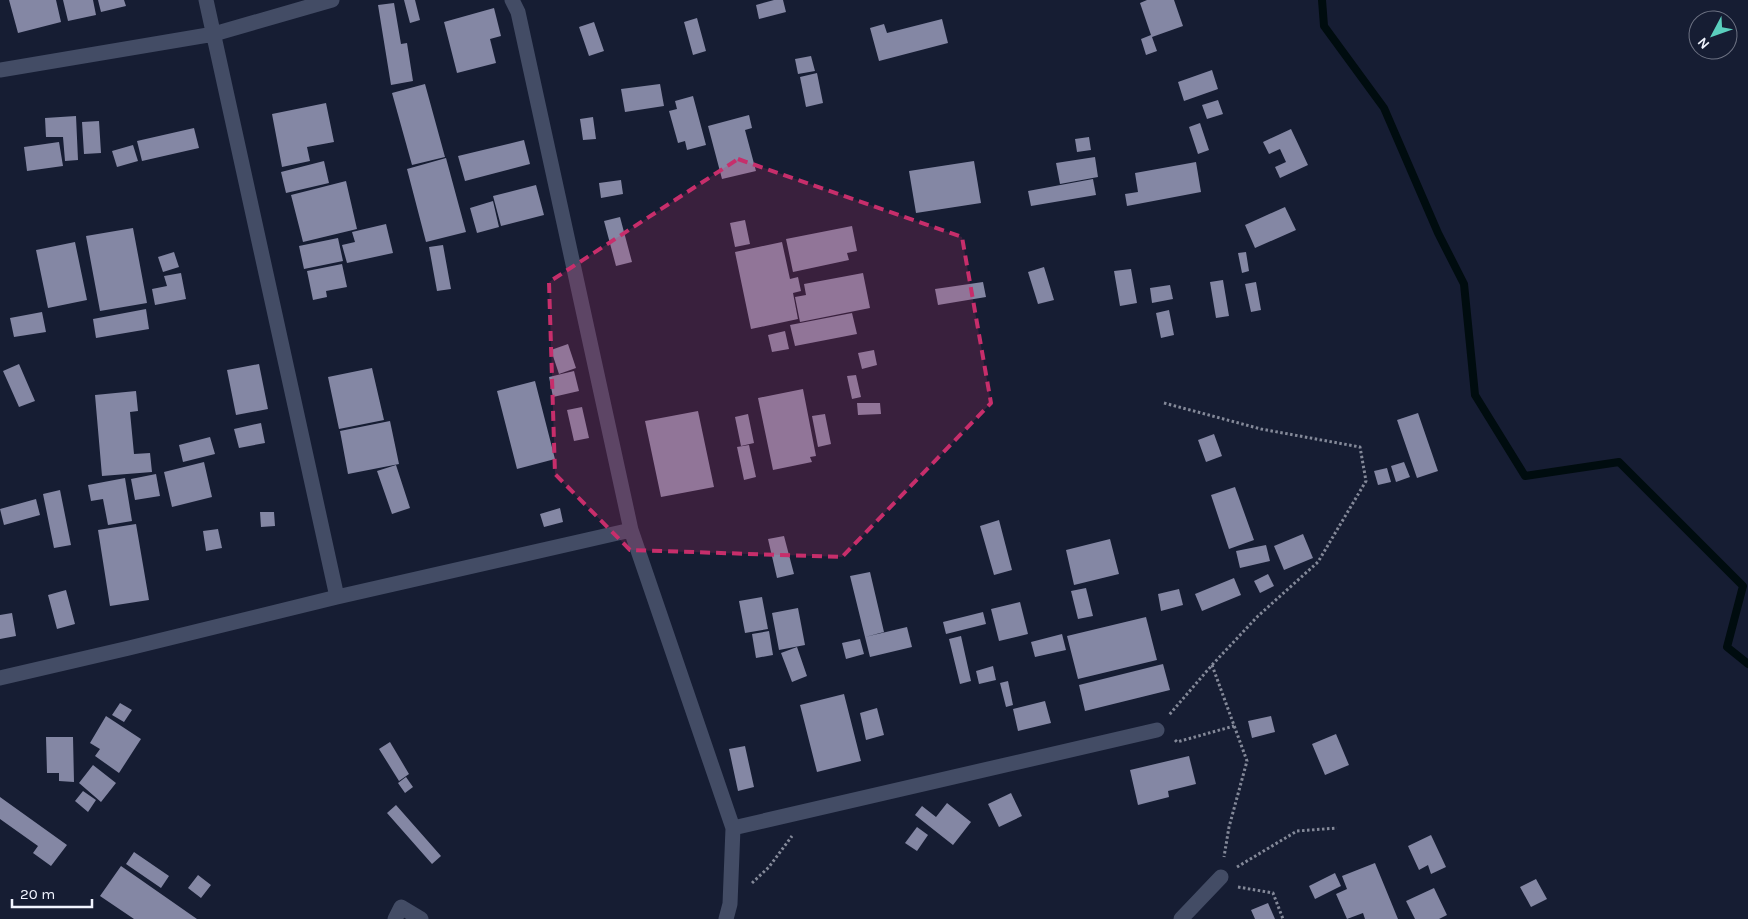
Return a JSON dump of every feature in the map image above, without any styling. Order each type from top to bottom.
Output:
[{"type":"street","points":[[206,0],[337,596]]},
{"type":"street","points":[[0,70],[214,34],[332,0]]},
{"type":"street","points":[[512,0],[518,12],[631,530],[733,828],[730,904],[726,919]]},
{"type":"street","points":[[0,678],[139,646],[337,596],[631,530]]},
{"type":"street","points":[[733,828],[1157,730]]},
{"type":"street","points":[[1181,919],[1218,880]]},
{"type":"street","points":[[395,919],[401,907],[420,919]]},
{"type":"path","points":[[1164,403],[1262,429],[1360,447],[1366,482],[1318,562],[1258,616],[1157,730],[1177,742],[1234,726]]},
{"type":"path","points":[[1212,666],[1247,761],[1229,827],[1218,880]]},
{"type":"path","points":[[730,904],[768,866],[812,809]]},
{"type":"path","points":[[1218,880],[1297,831],[1337,828]]},
{"type":"path","points":[[1218,880],[1273,893],[1283,919]]},
{"type":"highlighted area","points":[[738,159],[962,237],[991,403],[842,557],[630,550],[555,474],[549,282]]},
{"type":"building","points":[[9,0],[56,0],[61,22],[18,33]]},
{"type":"building","points":[[63,0],[93,0],[96,15],[68,21]]},
{"type":"building","points":[[98,0],[124,0],[126,6],[101,12]]},
{"type":"building","points":[[404,0],[415,0],[420,20],[410,23]]},
{"type":"building","points":[[774,0],[783,0],[786,12],[759,19],[756,5]]},
{"type":"building","points":[[1147,0],[1174,0],[1183,26],[1152,37],[1157,51],[1146,55],[1141,39],[1151,35],[1140,3]]},
{"type":"building","points":[[394,3],[401,44],[407,43],[413,81],[391,85],[378,5]]},
{"type":"building","points":[[494,8],[501,36],[490,39],[496,63],[457,73],[444,22]]},
{"type":"building","points":[[697,18],[706,51],[693,55],[684,22]]},
{"type":"building","points":[[942,19],[948,43],[879,61],[870,28],[884,24],[887,33]]},
{"type":"building","points":[[594,22],[604,51],[589,56],[579,27]]},
{"type":"building","points":[[811,56],[815,71],[798,74],[795,59]]},
{"type":"building","points":[[1212,70],[1218,89],[1184,101],[1178,82]]},
{"type":"building","points":[[817,73],[823,103],[806,107],[800,77]]},
{"type":"building","points":[[425,84],[445,157],[412,165],[392,93]]},
{"type":"building","points":[[660,84],[664,106],[625,112],[621,89]]},
{"type":"building","points":[[693,96],[706,145],[687,150],[685,141],[678,143],[669,111],[677,109],[675,101]]},
{"type":"building","points":[[1218,100],[1223,114],[1207,119],[1202,105]]},
{"type":"building","points":[[326,103],[334,142],[307,147],[310,161],[282,167],[272,114]]},
{"type":"building","points":[[749,115],[752,128],[745,130],[756,171],[722,179],[708,126]]},
{"type":"building","points":[[76,116],[78,160],[65,161],[63,137],[46,137],[45,118]]},
{"type":"building","points":[[593,117],[596,139],[583,140],[580,119]]},
{"type":"building","points":[[99,121],[101,153],[84,154],[82,122]]},
{"type":"building","points":[[1200,123],[1209,150],[1198,154],[1189,127]]},
{"type":"building","points":[[194,128],[199,148],[142,161],[137,141]]},
{"type":"building","points":[[1291,129],[1308,165],[1280,178],[1275,167],[1286,162],[1280,149],[1269,154],[1263,142]]},
{"type":"building","points":[[1089,137],[1091,150],[1077,152],[1075,139]]},
{"type":"building","points":[[524,140],[530,164],[465,181],[458,156]]},
{"type":"building","points":[[59,142],[63,166],[27,171],[24,147]]},
{"type":"building","points":[[133,145],[138,161],[117,167],[112,151]]},
{"type":"building","points":[[1095,157],[1098,177],[1060,184],[1056,163]]},
{"type":"building","points":[[446,158],[466,232],[426,242],[407,169]]},
{"type":"building","points":[[324,161],[329,183],[286,193],[281,172]]},
{"type":"building","points":[[974,161],[981,203],[916,213],[909,171]]},
{"type":"building","points":[[1196,162],[1201,192],[1127,206],[1125,194],[1138,192],[1135,173]]},
{"type":"building","points":[[1093,179],[1096,195],[1031,206],[1028,191]]},
{"type":"building","points":[[621,180],[623,194],[601,198],[599,183]]},
{"type":"building","points":[[346,181],[357,229],[303,242],[291,195]]},
{"type":"building","points":[[536,185],[544,215],[501,226],[493,196]]},
{"type":"building","points":[[493,201],[499,227],[477,233],[470,208]]},
{"type":"building","points":[[1285,207],[1296,230],[1255,248],[1245,225]]},
{"type":"building","points":[[620,217],[632,262],[616,266],[604,221]]},
{"type":"building","points":[[745,220],[750,244],[735,247],[730,223]]},
{"type":"building","points":[[386,224],[393,253],[347,263],[342,245],[355,242],[352,232]]},
{"type":"building","points":[[852,226],[857,251],[847,253],[849,260],[793,272],[786,239]]},
{"type":"building","points":[[133,228],[147,303],[100,311],[86,236]]},
{"type":"building","points":[[338,238],[343,261],[304,269],[299,246]]},
{"type":"building","points":[[75,242],[87,300],[48,308],[36,250]]},
{"type":"building","points":[[782,242],[790,279],[798,277],[801,291],[793,293],[798,319],[751,329],[735,252]]},
{"type":"building","points":[[443,245],[451,289],[437,291],[429,247]]},
{"type":"building","points":[[174,252],[179,267],[163,272],[158,257]]},
{"type":"building","points":[[1246,252],[1249,271],[1242,273],[1238,253]]},
{"type":"building","points":[[342,264],[347,287],[326,291],[327,297],[313,300],[307,271]]},
{"type":"building","points":[[1044,267],[1054,300],[1038,304],[1028,272]]},
{"type":"building","points":[[1131,269],[1137,303],[1120,306],[1114,271]]},
{"type":"building","points":[[181,273],[186,299],[155,305],[152,289],[167,286],[164,276]]},
{"type":"building","points":[[863,273],[870,308],[800,322],[795,297],[806,295],[804,284]]},
{"type":"building","points":[[1223,280],[1229,316],[1216,318],[1210,282]]},
{"type":"building","points":[[983,282],[986,297],[938,305],[935,289]]},
{"type":"building","points":[[1256,282],[1261,310],[1251,312],[1245,284]]},
{"type":"building","points":[[1170,285],[1173,299],[1152,303],[1150,288]]},
{"type":"building","points":[[146,309],[149,329],[96,338],[93,319]]},
{"type":"building","points":[[1169,310],[1174,335],[1161,338],[1156,313]]},
{"type":"building","points":[[42,312],[46,332],[14,337],[10,318]]},
{"type":"building","points":[[852,313],[857,334],[795,346],[790,325]]},
{"type":"building","points":[[785,331],[789,349],[772,352],[768,335]]},
{"type":"building","points":[[568,344],[576,368],[559,374],[551,350]]},
{"type":"building","points":[[874,350],[877,365],[862,369],[858,353]]},
{"type":"building","points":[[19,364],[35,401],[19,407],[3,371]]},
{"type":"building","points":[[259,364],[268,409],[236,415],[227,370]]},
{"type":"building","points":[[372,368],[384,420],[339,429],[328,377]]},
{"type":"building","points":[[574,371],[579,391],[553,397],[549,377]]},
{"type":"building","points":[[856,375],[861,397],[852,399],[847,376]]},
{"type":"building","points":[[535,381],[555,459],[517,469],[497,391]]},
{"type":"building","points":[[803,389],[816,456],[810,457],[812,462],[773,470],[758,398]]},
{"type":"building","points":[[136,391],[138,411],[130,412],[134,454],[150,453],[152,472],[102,476],[95,395]]},
{"type":"building","points":[[857,403],[880,403],[881,414],[858,415]]},
{"type":"building","points":[[582,407],[589,438],[574,441],[567,410]]},
{"type":"building","points":[[698,411],[714,487],[661,497],[645,421]]},
{"type":"building","points":[[1418,413],[1438,471],[1417,478],[1397,420]]},
{"type":"building","points":[[748,414],[754,443],[741,446],[735,417]]},
{"type":"building","points":[[825,414],[831,444],[818,447],[812,416]]},
{"type":"building","points":[[390,421],[399,464],[348,474],[340,431]]},
{"type":"building","points":[[261,423],[265,443],[239,448],[234,429]]},
{"type":"building","points":[[1214,434],[1222,456],[1206,462],[1198,440]]},
{"type":"building","points":[[210,437],[215,454],[183,462],[179,445]]},
{"type":"building","points":[[749,445],[756,477],[744,480],[737,447]]},
{"type":"building","points":[[204,462],[212,497],[172,507],[164,472]]},
{"type":"building","points":[[1404,462],[1410,477],[1396,482],[1391,466]]},
{"type":"building","points":[[396,465],[410,508],[392,514],[377,471]]},
{"type":"building","points":[[1387,468],[1391,482],[1378,485],[1374,471]]},
{"type":"building","points":[[156,474],[160,496],[135,500],[131,479]]},
{"type":"building","points":[[125,478],[132,521],[108,525],[103,499],[91,501],[88,485]]},
{"type":"building","points":[[1235,487],[1254,540],[1229,549],[1211,495]]},
{"type":"building","points":[[60,490],[71,545],[54,548],[43,494]]},
{"type":"building","points":[[36,499],[40,515],[4,525],[0,509]]},
{"type":"building","points":[[560,508],[563,522],[544,527],[540,514]]},
{"type":"building","points":[[260,512],[274,512],[275,526],[261,527]]},
{"type":"building","points":[[999,520],[1012,570],[994,575],[980,526]]},
{"type":"building","points":[[136,524],[149,600],[110,606],[98,530]]},
{"type":"building","points":[[218,529],[222,548],[206,551],[203,531]]},
{"type":"building","points":[[1303,534],[1313,558],[1284,570],[1274,546]]},
{"type":"building","points":[[784,536],[794,574],[777,578],[768,539]]},
{"type":"building","points":[[1110,539],[1119,574],[1074,585],[1066,550]]},
{"type":"building","points":[[1266,545],[1270,561],[1240,568],[1236,551]]},
{"type":"building","points":[[870,572],[884,632],[865,637],[850,576]]},
{"type":"building","points":[[1268,574],[1274,586],[1260,593],[1254,581]]},
{"type":"building","points":[[1234,578],[1241,595],[1202,611],[1195,594]]},
{"type":"building","points":[[1086,588],[1093,616],[1078,619],[1071,591]]},
{"type":"building","points":[[1179,589],[1183,605],[1161,611],[1158,594]]},
{"type":"building","points":[[66,590],[75,624],[57,629],[48,595]]},
{"type":"building","points":[[762,597],[768,629],[745,633],[739,601]]},
{"type":"building","points":[[1020,602],[1028,634],[999,641],[991,609]]},
{"type":"building","points":[[798,608],[805,645],[779,650],[772,613]]},
{"type":"building","points":[[983,612],[986,624],[946,634],[943,622]]},
{"type":"building","points":[[12,613],[16,636],[0,639],[0,615]]},
{"type":"building","points":[[1146,617],[1157,660],[1078,679],[1067,636]]},
{"type":"building","points":[[907,627],[912,647],[870,657],[865,637]]},
{"type":"building","points":[[769,631],[773,655],[756,658],[752,634]]},
{"type":"building","points":[[1062,634],[1066,650],[1035,657],[1031,642]]},
{"type":"building","points":[[961,636],[971,681],[960,684],[949,639]]},
{"type":"building","points":[[860,639],[864,654],[846,659],[842,643]]},
{"type":"building","points":[[797,647],[807,676],[792,682],[781,653]]},
{"type":"building","points":[[1163,664],[1170,690],[1085,711],[1079,685]]},
{"type":"building","points":[[993,666],[996,680],[979,684],[976,671]]},
{"type":"building","points":[[1008,681],[1013,705],[1006,707],[1000,683]]},
{"type":"building","points":[[844,694],[861,761],[817,772],[800,705]]},
{"type":"building","points":[[1045,701],[1051,723],[1018,731],[1013,709]]},
{"type":"building","points":[[120,703],[132,710],[124,722],[112,715]]},
{"type":"building","points":[[877,708],[884,735],[866,740],[860,713]]},
{"type":"building","points":[[106,716],[141,739],[119,773],[95,756],[100,749],[90,743]]},
{"type":"building","points":[[1271,716],[1275,732],[1252,738],[1248,721]]},
{"type":"building","points":[[1336,734],[1349,765],[1325,775],[1312,744]]},
{"type":"building","points":[[46,737],[73,737],[74,782],[59,781],[59,773],[47,773]]},
{"type":"building","points":[[390,742],[409,774],[399,781],[379,749]]},
{"type":"building","points":[[745,746],[754,787],[738,791],[729,749]]},
{"type":"building","points":[[1189,756],[1196,784],[1168,791],[1169,797],[1138,805],[1130,770]]},
{"type":"building","points":[[93,765],[116,783],[101,802],[79,783]]},
{"type":"building","points":[[406,777],[413,787],[405,793],[398,783]]},
{"type":"building","points":[[83,791],[96,800],[88,812],[75,801]]},
{"type":"building","points":[[1011,793],[1022,816],[999,827],[988,804]]},
{"type":"building","points":[[0,797],[67,845],[51,866],[33,853],[38,846],[0,819]]},
{"type":"building","points":[[947,803],[971,822],[953,845],[915,815],[922,806],[936,817]]},
{"type":"building","points":[[396,805],[441,856],[432,864],[387,813]]},
{"type":"building","points":[[917,827],[928,835],[917,851],[905,843]]},
{"type":"building","points":[[1431,835],[1446,867],[1431,874],[1428,865],[1419,870],[1408,846]]},
{"type":"building","points":[[134,852],[169,876],[161,888],[126,864]]},
{"type":"building","points":[[1375,863],[1398,919],[1365,919],[1363,913],[1347,919],[1336,894],[1347,889],[1342,876]]},
{"type":"building","points":[[121,866],[197,919],[134,919],[100,896]]},
{"type":"building","points":[[1335,873],[1341,886],[1315,899],[1309,886]]},
{"type":"building","points":[[198,875],[211,885],[201,898],[188,888]]},
{"type":"building","points":[[1536,879],[1547,899],[1531,907],[1520,887]]},
{"type":"building","points":[[1434,888],[1447,915],[1439,919],[1415,919],[1406,901]]},
{"type":"building","points":[[1268,903],[1275,919],[1255,919],[1251,910]]},
{"type":"waterway","points":[[1322,0],[1324,26],[1384,108],[1438,233],[1464,284],[1475,395],[1525,476],[1619,462],[1743,586],[1727,647],[1748,664]]}]
